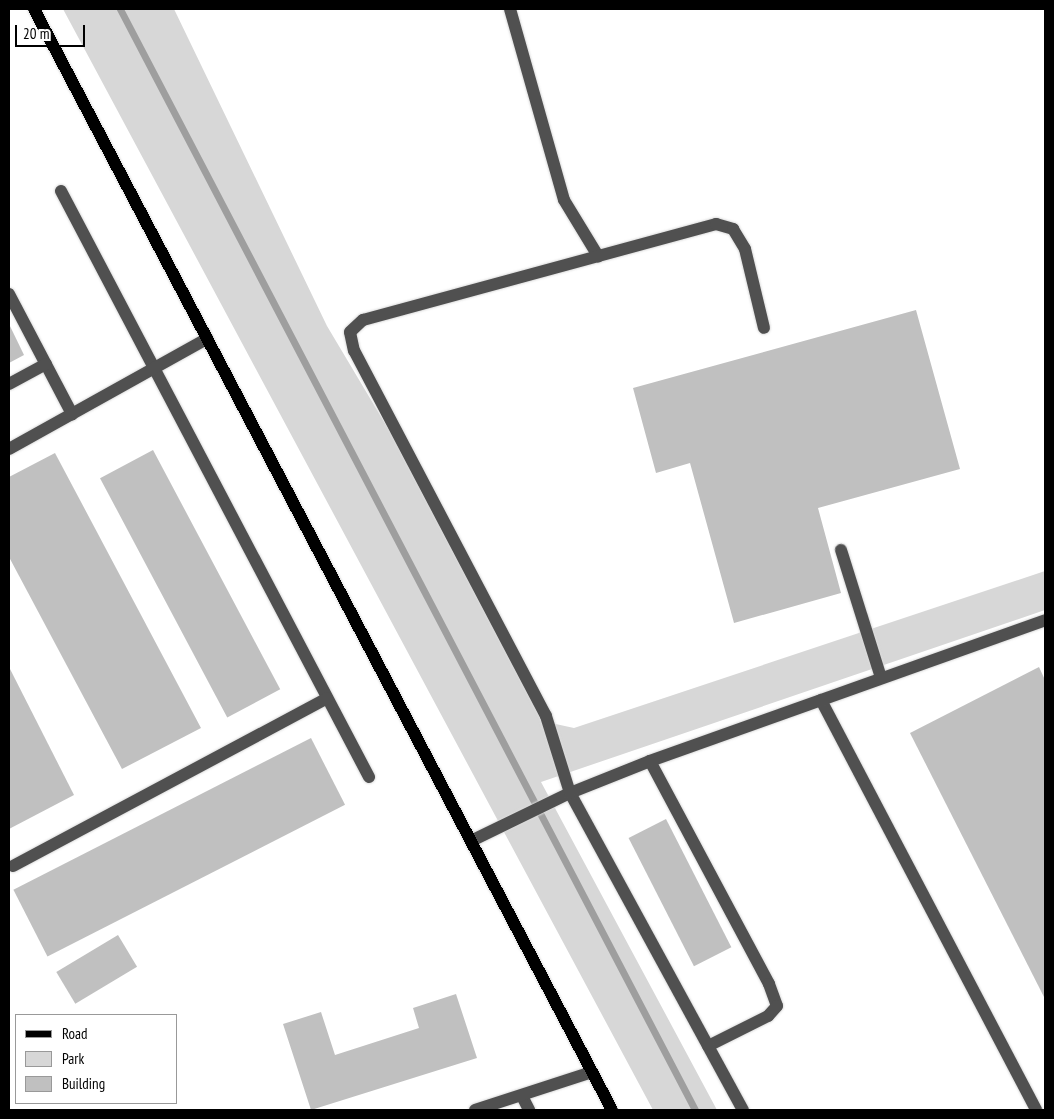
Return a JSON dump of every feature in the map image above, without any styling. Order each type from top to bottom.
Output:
[{"type":"main road","points":[[34,9],[612,1110]]},
{"type":"street","points":[[510,9],[564,200],[598,256]]},
{"type":"street","points":[[62,191],[368,777]]},
{"type":"street","points":[[743,1110],[570,793],[546,716],[354,351],[350,332],[363,320],[716,224],[732,229],[745,249],[764,328]]},
{"type":"street","points":[[9,294],[72,414]]},
{"type":"street","points":[[9,449],[208,339]]},
{"type":"street","points":[[9,384],[46,364]]},
{"type":"street","points":[[841,550],[881,678]]},
{"type":"street","points":[[471,841],[556,799],[650,761],[1045,620]]},
{"type":"street","points":[[13,866],[327,698]]},
{"type":"street","points":[[820,700],[1036,1110]]},
{"type":"street","points":[[650,761],[769,984],[777,1006],[768,1016],[708,1046]]},
{"type":"street","points":[[475,1110],[592,1072]]},
{"type":"street","points":[[522,1096],[529,1110]]},
{"type":"green space","points":[[63,9],[174,9],[327,326],[461,551],[551,723],[574,728],[1045,571],[1045,610],[541,782],[717,1110],[653,1110]]},
{"type":"building","points":[[916,310],[960,469],[818,508],[841,593],[734,623],[690,463],[656,473],[633,388]]},
{"type":"building","points":[[9,324],[24,355],[9,363]]},
{"type":"building","points":[[153,450],[280,689],[227,717],[100,478]]},
{"type":"building","points":[[55,453],[201,728],[122,769],[9,557],[9,477]]},
{"type":"building","points":[[9,667],[74,795],[9,829]]},
{"type":"building","points":[[1039,667],[1045,680],[1045,999],[910,733]]},
{"type":"building","points":[[311,738],[345,805],[47,956],[13,890]]},
{"type":"building","points":[[666,819],[731,947],[694,966],[629,838]]},
{"type":"building","points":[[118,935],[137,967],[75,1004],[56,972]]},
{"type":"building","points":[[456,994],[477,1058],[311,1110],[283,1024],[321,1012],[335,1055],[419,1028],[413,1008]]},
{"type":"waterway","points":[[120,9],[695,1110]]}]
